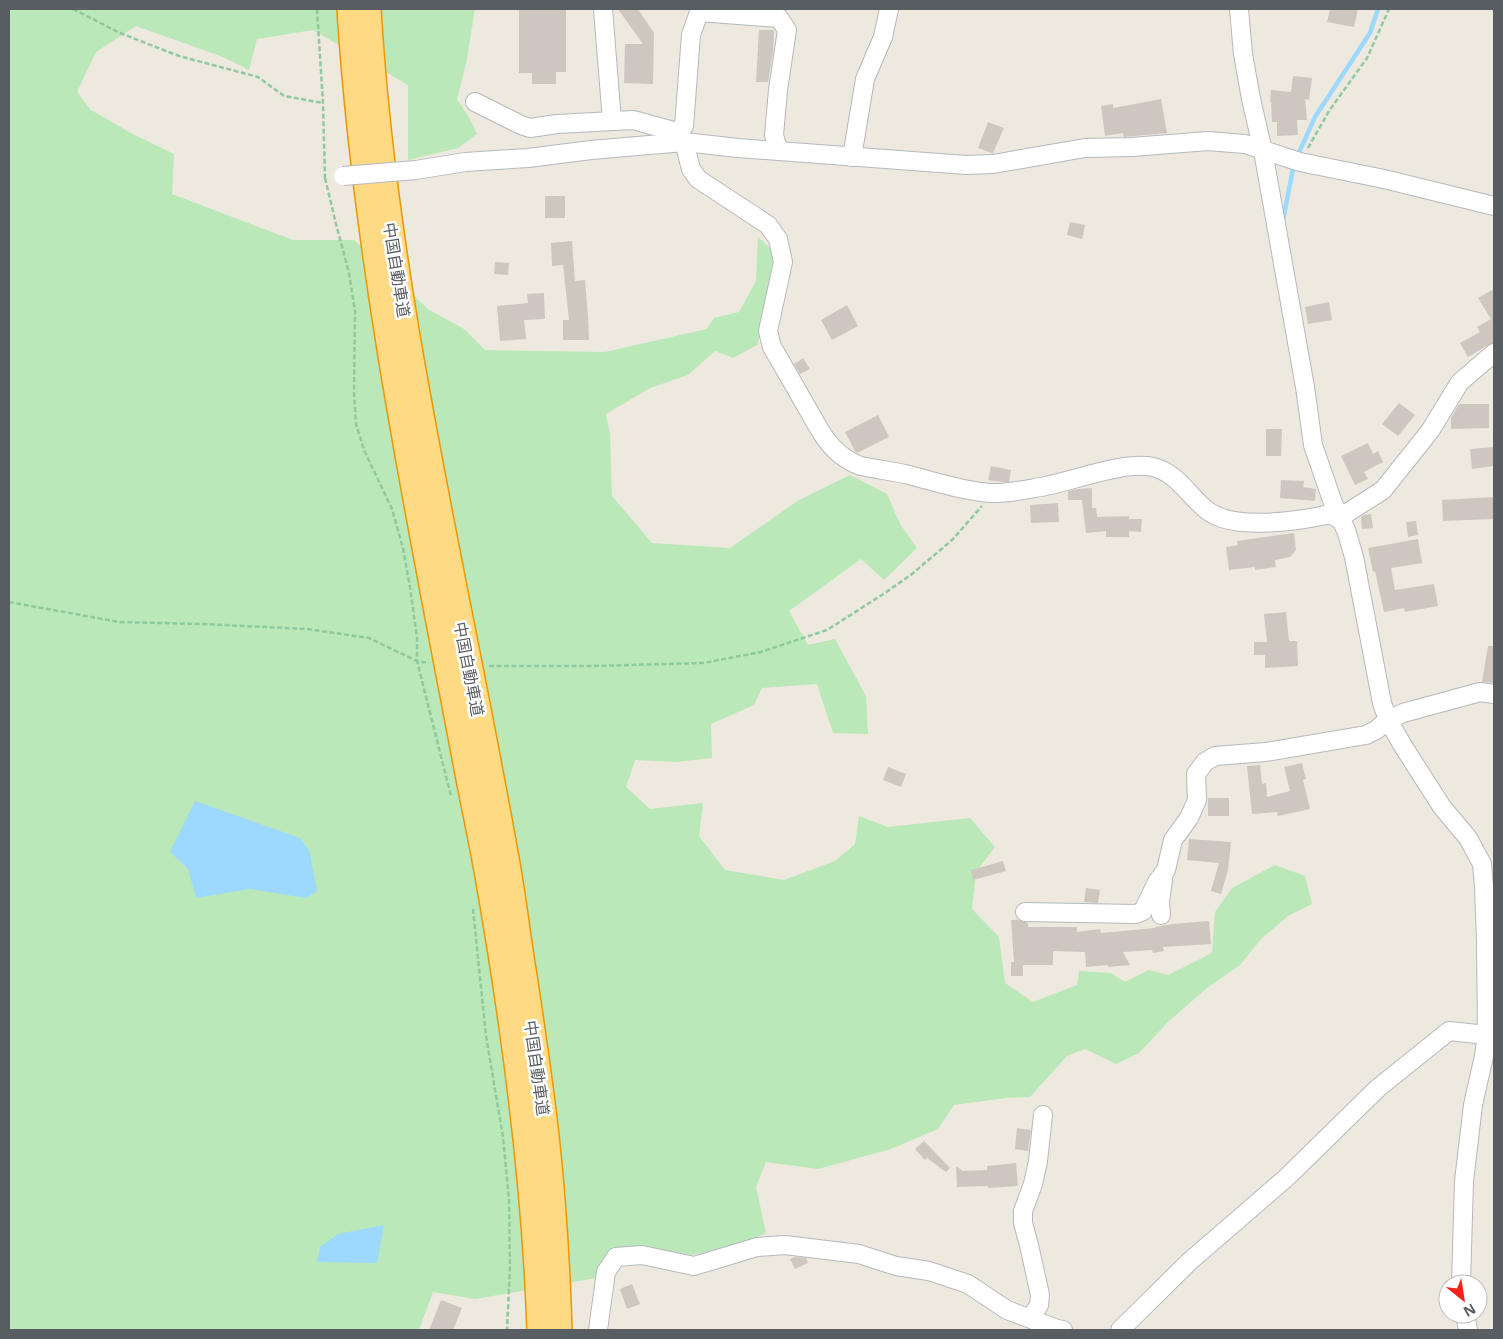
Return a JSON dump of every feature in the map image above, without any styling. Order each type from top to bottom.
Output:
[{"type":"highway","name":"中国自動車道","points":[[350,9],[366,189],[380,290],[440,625],[487,870],[510,1014],[537,1246],[540,1330]]},
{"type":"highway","name":"中国自動車道","points":[[368,9],[385,187],[399,288],[426,442],[508,872],[529,1013],[546,1136],[555,1244],[559,1330]]},
{"type":"street","points":[[603,9],[612,121]]},
{"type":"street","points":[[852,157],[865,79],[883,37],[889,9]]},
{"type":"street","points":[[1239,9],[1245,63],[1263,151],[1305,387],[1313,445],[1340,520],[1346,530],[1354,557],[1382,704],[1388,720],[1442,807],[1468,838],[1482,864],[1491,1034],[1473,1105],[1464,1181],[1461,1274]]},
{"type":"street","points":[[778,150],[774,135],[778,90],[787,30],[779,18],[699,12],[691,35],[684,126],[680,137],[691,169],[698,178],[768,224],[778,239],[783,262],[768,331],[772,347],[825,439],[841,455],[859,465],[992,493],[1048,486],[1122,468],[1137,466],[1153,467],[1176,478],[1208,511],[1220,518],[1234,521],[1273,522],[1309,519],[1330,514],[1340,520]]},
{"type":"street","points":[[475,102],[530,128],[557,124],[632,120],[680,137],[738,148],[966,165],[993,164],[1085,148],[1132,147],[1208,141],[1245,144],[1300,162],[1384,179],[1494,206]]},
{"type":"street","points":[[334,177],[416,170],[465,162],[528,158],[680,137]]},
{"type":"street","points":[[1340,520],[1347,513],[1383,490],[1430,432],[1460,382],[1494,353]]},
{"type":"street","points":[[1161,915],[1160,901],[1173,840],[1189,818],[1196,800],[1196,774],[1206,762],[1215,756],[1266,752],[1366,735],[1376,730],[1388,720],[1403,713],[1480,692],[1494,694]]},
{"type":"street","points":[[1025,912],[1136,914],[1143,911],[1157,882],[1166,870]]},
{"type":"street","points":[[1120,1330],[1190,1261],[1286,1178],[1378,1088],[1448,1031],[1491,1034]]},
{"type":"street","points":[[1031,1318],[1039,1305],[1040,1295],[1030,1245],[1023,1223],[1023,1211],[1033,1184],[1038,1161],[1043,1115]]},
{"type":"street","points":[[598,1330],[606,1272],[616,1257],[642,1255],[694,1266],[757,1247],[785,1245],[859,1254],[896,1266],[929,1272],[968,1284],[1007,1310],[1063,1330]]},
{"type":"path","points":[[73,9],[120,33],[179,56],[258,77],[284,96],[323,103]]},
{"type":"path","points":[[317,9],[323,103],[334,177],[336,224],[349,273],[355,311],[354,393],[356,424],[368,458],[392,508],[410,587],[418,661],[452,797]]},
{"type":"path","points":[[1300,162],[1329,111],[1367,58],[1389,9]]},
{"type":"path","points":[[488,666],[702,663],[761,652],[827,630],[912,574],[952,540],[992,493]]},
{"type":"path","points":[[9,602],[120,622],[307,629],[369,638],[418,661],[436,664]]},
{"type":"path","points":[[473,908],[486,1036],[503,1137],[509,1200],[510,1267],[507,1330]]},
{"type":"green space","points":[[9,9],[475,9],[466,64],[457,99],[477,134],[458,148],[408,160],[408,85],[313,30],[257,39],[249,70],[223,57],[136,26],[96,52],[77,92],[91,110],[131,133],[174,154],[172,194],[293,240],[354,240],[428,309],[464,329],[485,350],[605,352],[707,329],[714,318],[739,312],[756,281],[758,237],[777,255],[766,318],[757,345],[733,358],[715,351],[688,375],[650,388],[606,414],[610,434],[612,496],[652,543],[730,548],[799,500],[850,475],[887,494],[900,524],[917,548],[884,580],[861,559],[789,611],[808,645],[835,639],[866,696],[868,734],[833,733],[817,684],[762,688],[754,705],[711,724],[712,758],[677,762],[635,760],[626,787],[650,809],[703,803],[699,836],[725,870],[784,880],[835,861],[855,844],[859,816],[888,827],[970,818],[995,847],[976,872],[972,909],[999,937],[1005,983],[1033,1002],[1077,985],[1079,971],[1111,973],[1125,982],[1149,970],[1168,975],[1212,953],[1215,912],[1232,888],[1275,865],[1305,876],[1312,904],[1288,916],[1262,938],[1240,965],[1207,988],[1169,1021],[1139,1053],[1116,1064],[1085,1049],[1067,1056],[1030,1097],[1006,1098],[954,1105],[938,1129],[891,1149],[818,1169],[766,1162],[756,1187],[766,1233],[740,1244],[693,1255],[646,1247],[614,1253],[596,1278],[475,1299],[433,1292],[419,1330],[9,1330]]},
{"type":"water","points":[[195,801],[300,838],[309,850],[317,891],[306,898],[250,889],[196,898],[188,869],[170,852]]},
{"type":"water","points":[[384,1225],[377,1263],[317,1262],[320,1247],[338,1234]]},
{"type":"building","points":[[519,9],[566,9],[566,72],[556,72],[556,84],[532,84],[532,73],[519,73]]},
{"type":"building","points":[[618,9],[638,9],[654,33],[653,84],[624,83],[625,44],[643,44]]},
{"type":"building","points":[[1330,9],[1358,9],[1354,27],[1327,22]]},
{"type":"building","points":[[759,30],[774,30],[773,52],[768,82],[756,82]]},
{"type":"building","points":[[1293,76],[1312,78],[1309,100],[1305,99],[1307,120],[1297,120],[1298,135],[1277,136],[1277,122],[1272,122],[1271,90],[1291,92]]},
{"type":"building","points":[[1161,99],[1167,133],[1124,137],[1123,133],[1105,136],[1101,106],[1113,104],[1113,108]]},
{"type":"building","points":[[988,122],[1004,128],[993,153],[978,148]]},
{"type":"building","points":[[545,196],[565,196],[565,218],[545,218]]},
{"type":"building","points":[[1070,222],[1085,225],[1082,239],[1067,235]]},
{"type":"building","points":[[572,241],[575,281],[585,280],[589,340],[563,340],[563,320],[569,320],[563,265],[552,266],[551,243]]},
{"type":"building","points":[[495,262],[509,263],[508,275],[494,274]]},
{"type":"building","points":[[1494,289],[1494,343],[1468,357],[1460,343],[1480,332],[1477,327],[1491,319],[1478,298]]},
{"type":"building","points":[[544,293],[545,319],[524,320],[526,339],[500,341],[497,306],[528,303],[527,294]]},
{"type":"building","points":[[1329,302],[1332,320],[1308,324],[1305,307]]},
{"type":"building","points":[[847,305],[858,326],[832,340],[821,320]]},
{"type":"building","points":[[803,358],[810,369],[800,374],[794,364]]},
{"type":"building","points":[[1399,403],[1415,415],[1398,436],[1382,424]]},
{"type":"building","points":[[1459,404],[1489,404],[1489,428],[1451,429],[1451,418]]},
{"type":"building","points":[[878,415],[889,437],[857,453],[845,432]]},
{"type":"building","points":[[1266,429],[1282,429],[1281,456],[1266,456]]},
{"type":"building","points":[[1368,443],[1373,454],[1378,451],[1383,462],[1364,472],[1368,479],[1355,485],[1341,456]]},
{"type":"building","points":[[1494,447],[1494,466],[1472,469],[1470,449]]},
{"type":"building","points":[[991,466],[1011,470],[1009,482],[988,480]]},
{"type":"building","points":[[1281,480],[1304,481],[1303,487],[1316,489],[1315,501],[1280,498]]},
{"type":"building","points":[[1092,488],[1092,508],[1096,508],[1097,517],[1129,516],[1129,519],[1142,519],[1141,532],[1129,531],[1129,537],[1106,537],[1106,531],[1086,533],[1082,500],[1068,500],[1068,491]]},
{"type":"building","points":[[1494,497],[1494,519],[1443,521],[1442,500]]},
{"type":"building","points":[[1058,503],[1059,522],[1031,523],[1030,505]]},
{"type":"building","points":[[1371,514],[1373,528],[1362,529],[1361,517]]},
{"type":"building","points":[[1416,521],[1418,535],[1408,537],[1406,522]]},
{"type":"building","points":[[1294,533],[1296,550],[1290,557],[1275,560],[1276,567],[1255,570],[1255,567],[1229,570],[1226,547],[1238,545],[1237,541]]},
{"type":"building","points":[[1418,539],[1422,563],[1391,568],[1395,590],[1434,584],[1438,606],[1405,612],[1404,608],[1384,612],[1368,548]]},
{"type":"building","points":[[1286,612],[1289,641],[1297,641],[1298,666],[1265,668],[1265,655],[1254,655],[1254,642],[1267,642],[1264,614]]},
{"type":"building","points":[[1488,646],[1494,646],[1494,683],[1482,682]]},
{"type":"building","points":[[1302,763],[1306,779],[1303,780],[1310,809],[1278,816],[1277,812],[1252,814],[1247,766],[1260,765],[1262,784],[1266,783],[1267,797],[1290,791],[1284,767]]},
{"type":"building","points":[[888,767],[906,774],[901,787],[883,780]]},
{"type":"building","points":[[1208,798],[1229,798],[1229,816],[1208,816]]},
{"type":"building","points":[[1189,839],[1231,842],[1228,870],[1221,894],[1211,891],[1219,863],[1187,860]]},
{"type":"building","points":[[1003,861],[1006,871],[973,880],[971,870]]},
{"type":"building","points":[[1086,888],[1100,890],[1098,903],[1084,902]]},
{"type":"building","points":[[1011,920],[1028,923],[1028,927],[1077,927],[1077,932],[1100,929],[1101,933],[1209,921],[1211,944],[1163,947],[1164,951],[1153,953],[1152,950],[1123,952],[1130,965],[1108,967],[1108,965],[1086,967],[1085,952],[1053,951],[1053,965],[1023,965],[1023,976],[1011,976],[1011,962],[1014,962]]},
{"type":"building","points":[[1017,1128],[1031,1130],[1028,1151],[1015,1149]]},
{"type":"building","points":[[924,1141],[950,1168],[946,1172],[927,1158],[925,1160],[915,1149]]},
{"type":"building","points":[[1016,1163],[1018,1186],[988,1188],[988,1186],[957,1187],[956,1166],[963,1171],[987,1170],[987,1166]]},
{"type":"building","points":[[795,1257],[806,1258],[808,1263],[795,1269],[790,1259]]},
{"type":"building","points":[[632,1284],[640,1304],[627,1309],[620,1289]]},
{"type":"building","points":[[441,1300],[462,1308],[453,1330],[429,1330]]},
{"type":"waterway","points":[[1297,157],[1315,117],[1370,33],[1378,9]]},
{"type":"waterway","points":[[1283,220],[1294,164]]}]
